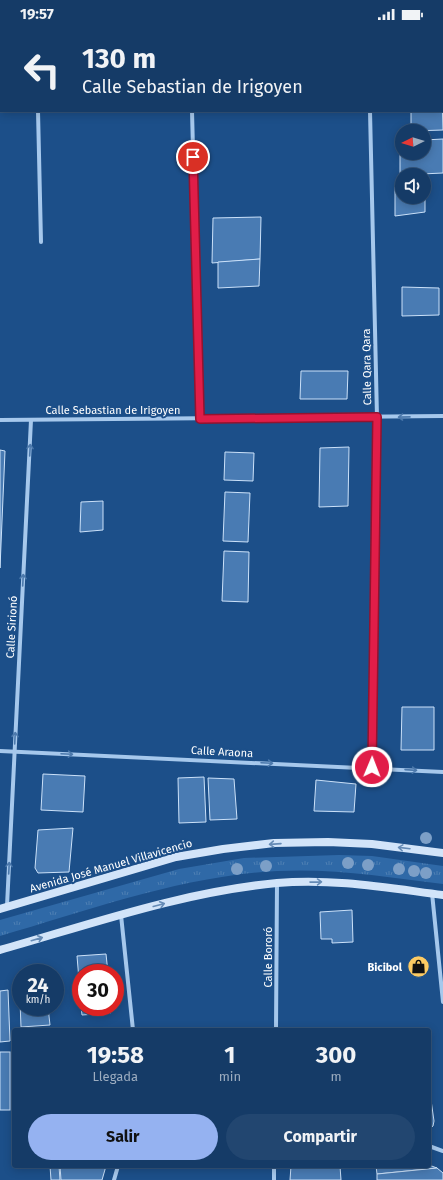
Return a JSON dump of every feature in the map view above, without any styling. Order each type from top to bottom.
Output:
[{"type":"main road","name":"Avenida José Manuel Villavicencio","points":[[4,908],[176,857],[223,849],[274,843],[328,842],[372,844],[443,852]]},
{"type":"main road","points":[[0,950],[179,900],[277,883],[327,882],[356,884],[443,895]]},
{"type":"street","points":[[38,112],[41,242]]},
{"type":"street","points":[[192,112],[200,419]]},
{"type":"street","name":"Calle Qara Qara","points":[[370,112],[377,417],[372,767]]},
{"type":"street","name":"Calle Sebastian de Irigoyen","points":[[0,420],[443,416]]},
{"type":"street","name":"Calle Sirionó","points":[[4,908],[14,752],[31,420]]},
{"type":"street","name":"Calle Araona","points":[[0,751],[372,767],[443,772]]},
{"type":"street","name":"Calle Bororó","points":[[276,1028],[277,883]]},
{"type":"street","points":[[432,893],[443,1002]]},
{"type":"street","points":[[121,915],[133,1028]]},
{"type":"street","points":[[431,1147],[443,1151]]},
{"type":"street","points":[[114,1180],[117,1168]]},
{"type":"street","points":[[274,1168],[274,1180]]},
{"type":"green space","points":[[339,855],[372,856],[443,866],[443,884],[340,872],[298,870],[242,874],[171,887],[102,905],[0,936],[0,920],[179,869],[244,858]]},
{"type":"building","points":[[411,112],[442,112],[443,130],[431,130],[431,124],[411,124]]},
{"type":"building","points":[[443,139],[443,173],[431,174],[431,168],[400,168],[400,160],[431,160],[431,140]]},
{"type":"building","points":[[395,204],[425,204],[425,212],[395,216]]},
{"type":"building","points":[[261,217],[260,259],[212,263],[213,218]]},
{"type":"building","points":[[260,259],[259,286],[218,288],[218,262]]},
{"type":"building","points":[[402,287],[439,288],[439,315],[402,316]]},
{"type":"building","points":[[301,371],[348,371],[347,399],[300,399]]},
{"type":"building","points":[[349,447],[348,506],[319,507],[320,448]]},
{"type":"building","points":[[0,450],[5,451],[0,568]]},
{"type":"building","points":[[225,452],[254,453],[253,481],[224,480]]},
{"type":"building","points":[[225,492],[250,493],[248,542],[223,541]]},
{"type":"building","points":[[103,501],[103,530],[80,532],[81,502]]},
{"type":"building","points":[[224,551],[249,552],[248,602],[222,601]]},
{"type":"building","points":[[402,707],[434,707],[434,750],[401,750]]},
{"type":"building","points":[[43,774],[85,776],[83,812],[41,810]]},
{"type":"building","points":[[204,777],[206,822],[179,823],[178,778]]},
{"type":"building","points":[[208,778],[234,779],[237,819],[210,820]]},
{"type":"building","points":[[316,780],[356,784],[354,812],[314,811]]},
{"type":"building","points":[[73,828],[69,872],[38,873],[35,868],[38,830]]},
{"type":"building","points":[[352,910],[353,942],[332,943],[332,939],[321,939],[320,912]]},
{"type":"building","points":[[106,954],[107,964],[78,964],[77,956]]},
{"type":"building","points":[[8,990],[10,1041],[0,1042],[0,991]]},
{"type":"building","points":[[21,1016],[49,1016],[50,1025],[21,1027]]},
{"type":"building","points":[[0,1052],[10,1052],[10,1110],[0,1110]]},
{"type":"building","points":[[431,1100],[434,1121],[431,1128]]},
{"type":"building","points":[[431,1166],[437,1168],[377,1174],[376,1168],[431,1168]]},
{"type":"building","points":[[50,1168],[59,1168],[60,1180],[51,1180]]},
{"type":"building","points":[[60,1168],[105,1168],[102,1180],[61,1180]]},
{"type":"building","points":[[291,1168],[340,1168],[341,1180],[290,1180]]},
{"type":"building","points":[[437,1168],[443,1173],[443,1180],[377,1180],[377,1174]]},
{"type":"place","name":"Bicibol","points":[[418,967]]},
{"type":"route","points":[[193,157],[200,419],[377,417],[372,767]]}]
